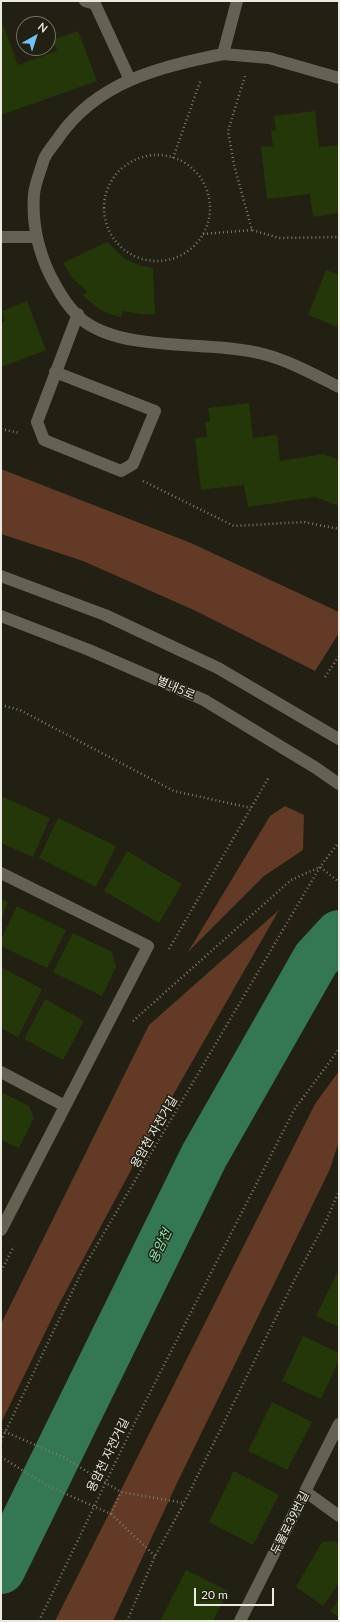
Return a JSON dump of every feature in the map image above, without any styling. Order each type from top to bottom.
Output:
[{"type":"street","points":[[85,1],[95,4],[130,80]]},
{"type":"street","points":[[222,54],[237,1]]},
{"type":"street","points":[[339,78],[269,58],[251,56],[222,54],[169,65],[130,80],[92,101],[64,129],[44,159],[34,193],[35,228],[46,266],[63,300],[85,322],[116,336],[162,343],[228,347],[264,354],[302,368],[339,387]]},
{"type":"street","points":[[1,237],[37,237]]},
{"type":"street","points":[[55,372],[155,411],[133,464],[121,470],[44,440],[37,422],[55,372],[78,314]]},
{"type":"street","points":[[1,576],[105,615],[218,668],[339,739]]},
{"type":"street","name":"별내5로","points":[[1,616],[89,650],[204,700],[316,768],[339,784]]},
{"type":"street","points":[[1,873],[148,946],[1,1230]]},
{"type":"street","points":[[1,1072],[65,1106]]},
{"type":"street","name":"두물로39번길","points":[[243,1620],[339,1424]]},
{"type":"street","points":[[306,1492],[339,1516]]},
{"type":"path","points":[[251,56],[228,131],[234,165],[252,230]]},
{"type":"path","points":[[174,158],[208,57]]},
{"type":"path","points":[[163,155],[174,158],[182,161],[197,173],[207,190],[210,210],[206,229],[195,245],[180,256],[160,261],[141,259],[124,249],[111,234],[104,216],[105,196],[112,178],[126,164],[144,156],[163,155]]},
{"type":"path","points":[[202,234],[252,230],[279,238],[339,237]]},
{"type":"path","points":[[121,470],[234,526],[304,522],[339,529]]},
{"type":"path","points":[[325,677],[339,656]]},
{"type":"path","points":[[1,705],[20,710],[174,792],[251,808]]},
{"type":"path","points":[[166,955],[269,777]]},
{"type":"path","name":"용암천 자전거길","points":[[1,1441],[84,1267],[320,867],[339,842]]},
{"type":"path","points":[[133,1014],[131,1020],[291,880],[320,867],[339,882]]},
{"type":"path","name":"용암천 자전거길","points":[[39,1621],[132,1428],[294,1110],[339,1049]]},
{"type":"path","points":[[127,1621],[155,1556],[184,1503],[291,1286],[326,1221],[339,1191]]},
{"type":"path","points":[[1,1430],[63,1457],[121,1492],[184,1503]]},
{"type":"path","points":[[1,1456],[48,1486],[111,1514],[155,1556]]},
{"type":"path","points":[[111,1514],[121,1492]]},
{"type":"shaded area","points":[[1,469],[191,543],[339,612],[339,633],[315,671],[196,611],[83,561],[1,534]]},
{"type":"shaded area","points":[[285,806],[304,815],[303,850],[264,876],[188,952],[270,816]]},
{"type":"shaded area","points":[[279,910],[145,1144],[58,1306],[1,1423],[1,1324],[149,1025]]},
{"type":"shaded area","points":[[339,1071],[339,1141],[330,1169],[177,1483],[113,1621],[55,1621],[315,1104]]},
{"type":"building","points":[[1,19],[18,65],[43,56],[56,56],[56,39],[78,31],[97,81],[1,115]]},
{"type":"building","points":[[315,111],[319,147],[339,145],[339,213],[313,217],[310,194],[267,199],[261,147],[273,146],[271,131],[276,130],[274,116]]},
{"type":"building","points":[[107,242],[125,259],[138,265],[153,268],[155,314],[141,314],[123,311],[121,317],[109,314],[98,308],[83,296],[87,291],[73,279],[63,263]]},
{"type":"building","points":[[326,270],[339,275],[339,328],[308,315]]},
{"type":"building","points":[[27,301],[46,350],[1,367],[1,323],[5,321],[2,311]]},
{"type":"building","points":[[249,403],[253,438],[277,435],[280,461],[323,454],[339,460],[339,506],[315,497],[248,507],[244,485],[201,490],[195,438],[207,437],[205,422],[210,422],[208,408]]},
{"type":"building","points":[[1,796],[50,818],[33,857],[1,843]]},
{"type":"building","points":[[58,818],[116,846],[96,887],[39,858]]},
{"type":"building","points":[[127,851],[182,884],[159,923],[104,891]]},
{"type":"building","points":[[1,899],[8,902],[1,920]]},
{"type":"building","points":[[17,906],[66,930],[47,968],[1,946],[1,939]]},
{"type":"building","points":[[73,933],[112,952],[116,967],[102,996],[53,972]]},
{"type":"building","points":[[1,967],[42,989],[18,1037],[1,1028]]},
{"type":"building","points":[[45,999],[84,1021],[63,1060],[24,1039]]},
{"type":"building","points":[[1,1092],[29,1106],[34,1118],[19,1148],[1,1140]]},
{"type":"building","points":[[339,1269],[339,1327],[316,1316]]},
{"type":"building","points":[[303,1336],[339,1353],[339,1360],[321,1399],[282,1381]]},
{"type":"building","points":[[272,1402],[312,1422],[287,1470],[248,1451]]},
{"type":"building","points":[[234,1471],[279,1495],[253,1545],[209,1522]]},
{"type":"building","points":[[335,1541],[339,1544],[339,1583],[323,1606],[296,1587],[322,1542]]},
{"type":"building","points":[[186,1570],[228,1591],[213,1621],[160,1621]]},
{"type":"building","points":[[339,1599],[339,1617],[330,1611]]},
{"type":"waterway","name":"용암천","points":[[1,1570],[204,1156],[316,959],[339,934]]}]
